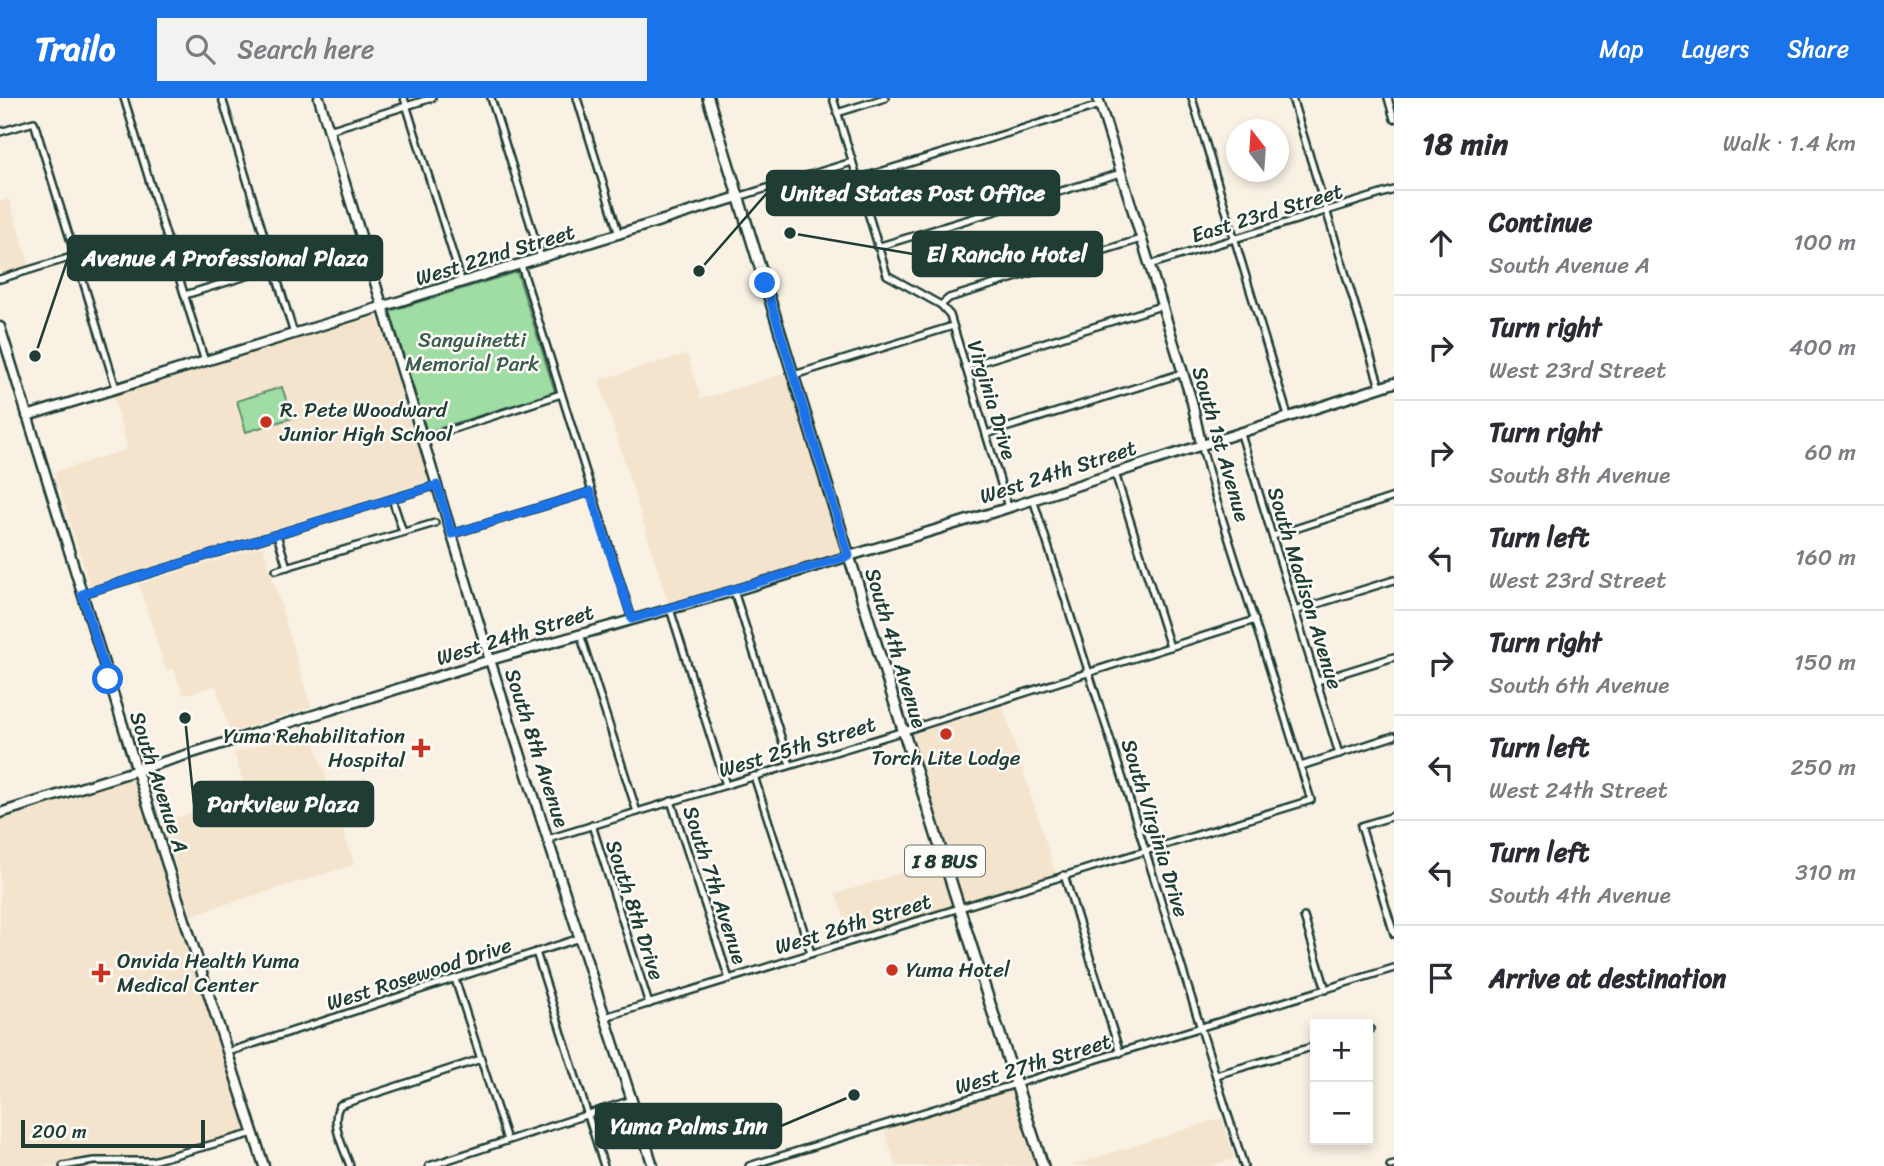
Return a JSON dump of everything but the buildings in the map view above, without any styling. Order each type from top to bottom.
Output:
[{"type":"main road","name":"South 8th Avenue","points":[[319,98],[490,660],[653,1166]]},
{"type":"main road","name":"South 4th Avenue","points":[[708,98],[904,732],[1044,1166]]},
{"type":"main road","name":"South 1st Avenue","points":[[1099,102],[1183,373],[1201,444]]},
{"type":"main road","name":"West 22nd Street","points":[[27,416],[738,197]]},
{"type":"main road","name":"South Avenue A","points":[[0,327],[136,771],[264,1166]]},
{"type":"main road","name":"West 24th Street","points":[[0,813],[490,660],[734,591],[1008,507],[1394,383]]},
{"type":"street","points":[[124,98],[205,362]]},
{"type":"street","points":[[222,98],[295,334]]},
{"type":"street","points":[[404,98],[462,283]]},
{"type":"street","points":[[329,130],[432,98]]},
{"type":"street","points":[[491,98],[541,258]]},
{"type":"street","points":[[577,98],[619,234]]},
{"type":"street","points":[[833,98],[887,275],[941,305],[949,298],[1141,239]]},
{"type":"street","points":[[837,113],[885,98]]},
{"type":"street","points":[[1192,98],[1288,416]]},
{"type":"street","points":[[1292,98],[1380,387]]},
{"type":"street","points":[[1388,98],[1394,119]]},
{"type":"street","points":[[857,179],[1099,102]]},
{"type":"street","points":[[0,132],[34,122],[116,388]]},
{"type":"street","name":"West 22nd Street","points":[[738,197],[852,162]]},
{"type":"street","points":[[877,247],[1121,173]]},
{"type":"street","name":"East 23rd Street","points":[[1149,265],[1394,190]]},
{"type":"street","points":[[185,295],[363,240]]},
{"type":"street","points":[[0,279],[75,256]]},
{"type":"street","points":[[521,265],[632,619]]},
{"type":"street","name":"Virginia Drive","points":[[941,305],[946,309],[953,327],[1008,507]]},
{"type":"street","points":[[965,367],[1161,306]]},
{"type":"street","points":[[794,375],[953,327]]},
{"type":"street","points":[[986,434],[1183,373]]},
{"type":"street","points":[[423,439],[561,394]]},
{"type":"street","name":"South Madison Avenue","points":[[1240,431],[1339,754]]},
{"type":"street","name":"South 1st Avenue","points":[[1201,444],[1311,800]]},
{"type":"street","points":[[1115,473],[1170,648]]},
{"type":"street","points":[[82,594],[437,485]]},
{"type":"street","points":[[452,534],[590,492]]},
{"type":"street","points":[[1273,536],[1394,497]]},
{"type":"street","points":[[392,499],[403,532]]},
{"type":"street","name":"South Virginia Drive","points":[[1033,499],[1244,1166]]},
{"type":"street","points":[[276,570],[435,523]]},
{"type":"street","points":[[277,535],[287,567]]},
{"type":"street","points":[[1295,611],[1394,580]]},
{"type":"street","points":[[734,591],[790,765]]},
{"type":"street","points":[[670,609],[726,785]]},
{"type":"street","name":"West 25th Street","points":[[548,839],[904,732],[1255,620]]},
{"type":"street","points":[[580,634],[637,811]]},
{"type":"street","points":[[1317,681],[1394,657]]},
{"type":"street","points":[[1301,765],[1394,736]]},
{"type":"street","points":[[754,776],[811,953]]},
{"type":"street","name":"West 26th Street","points":[[605,1017],[1311,800]]},
{"type":"street","name":"South 7th Avenue","points":[[671,801],[729,979]]},
{"type":"street","points":[[1394,816],[1361,826],[1394,934]]},
{"type":"street","name":"South 8th Drive","points":[[592,825],[649,1004]]},
{"type":"street","points":[[1064,875],[1120,1053]]},
{"type":"street","points":[[1304,916],[1326,990]]},
{"type":"street","name":"West Rosewood Drive","points":[[228,1052],[580,938]]},
{"type":"street","points":[[536,952],[604,1166]]},
{"type":"street","name":"West 27th Street","points":[[749,1166],[1394,968]]},
{"type":"street","points":[[455,979],[507,1140]]},
{"type":"street","points":[[1216,1075],[1310,1047]]},
{"type":"street","points":[[350,1166],[336,1123],[335,1112],[340,1105],[481,1059]]},
{"type":"street","points":[[429,1166],[632,1100]]},
{"type":"street","points":[[63,1166],[94,1161],[161,1159],[254,1133]]},
{"type":"shaded area","points":[[9,199],[31,270],[0,279],[0,201]]},
{"type":"shaded area","name":"R. Pete Woodward Junior High School","points":[[377,315],[430,481],[90,586],[54,472],[128,449],[113,396]]},
{"type":"shaded area","points":[[687,354],[701,399],[792,371],[849,556],[670,609],[599,380]]},
{"type":"shaded area","points":[[263,546],[311,707],[230,733],[216,686],[183,695],[174,669],[166,671],[139,584]]},
{"type":"shaded area","points":[[1003,706],[1057,878],[852,941],[836,894],[944,859],[905,737]]},
{"type":"shaded area","points":[[311,730],[354,865],[191,915],[162,822],[247,795],[234,753]]},
{"type":"shaded area","name":"Onvida Health Yuma Medical Center","points":[[137,771],[254,1133],[152,1161],[0,1166],[0,814]]},
{"type":"shaded area","points":[[1016,1085],[1043,1166],[896,1166],[883,1126]]},
{"type":"shaded area","points":[[1222,1118],[1234,1159],[1210,1166],[1070,1166]]},
{"type":"green space","name":"Sanguinetti Memorial Park","points":[[517,272],[555,392],[427,432],[390,311]]},
{"type":"green space","points":[[282,387],[292,418],[246,432],[237,401]]},
{"type":"place","name":"El Rancho Hotel","points":[[790,233]]},
{"type":"place","name":"United States Post Office","points":[[699,271]]},
{"type":"place","name":"Avenue A Professional Plaza","points":[[35,356]]},
{"type":"place","name":"R. Pete Woodward Junior High School","points":[[266,422]]},
{"type":"place","name":"Parkview Plaza","points":[[185,718]]},
{"type":"place","name":"Torch Lite Lodge","points":[[946,734]]},
{"type":"place","name":"Yuma Rehabilitation Hospital","points":[[421,748]]},
{"type":"place","name":"Yuma Hotel","points":[[892,970]]},
{"type":"place","name":"Onvida Health Yuma Medical Center","points":[[101,973]]},
{"type":"place","name":"Yuma Palms Inn","points":[[854,1095]]},
{"type":"route","points":[[108,679],[82,594],[437,485],[452,534],[590,492],[632,619],[849,556],[765,283]]}]
